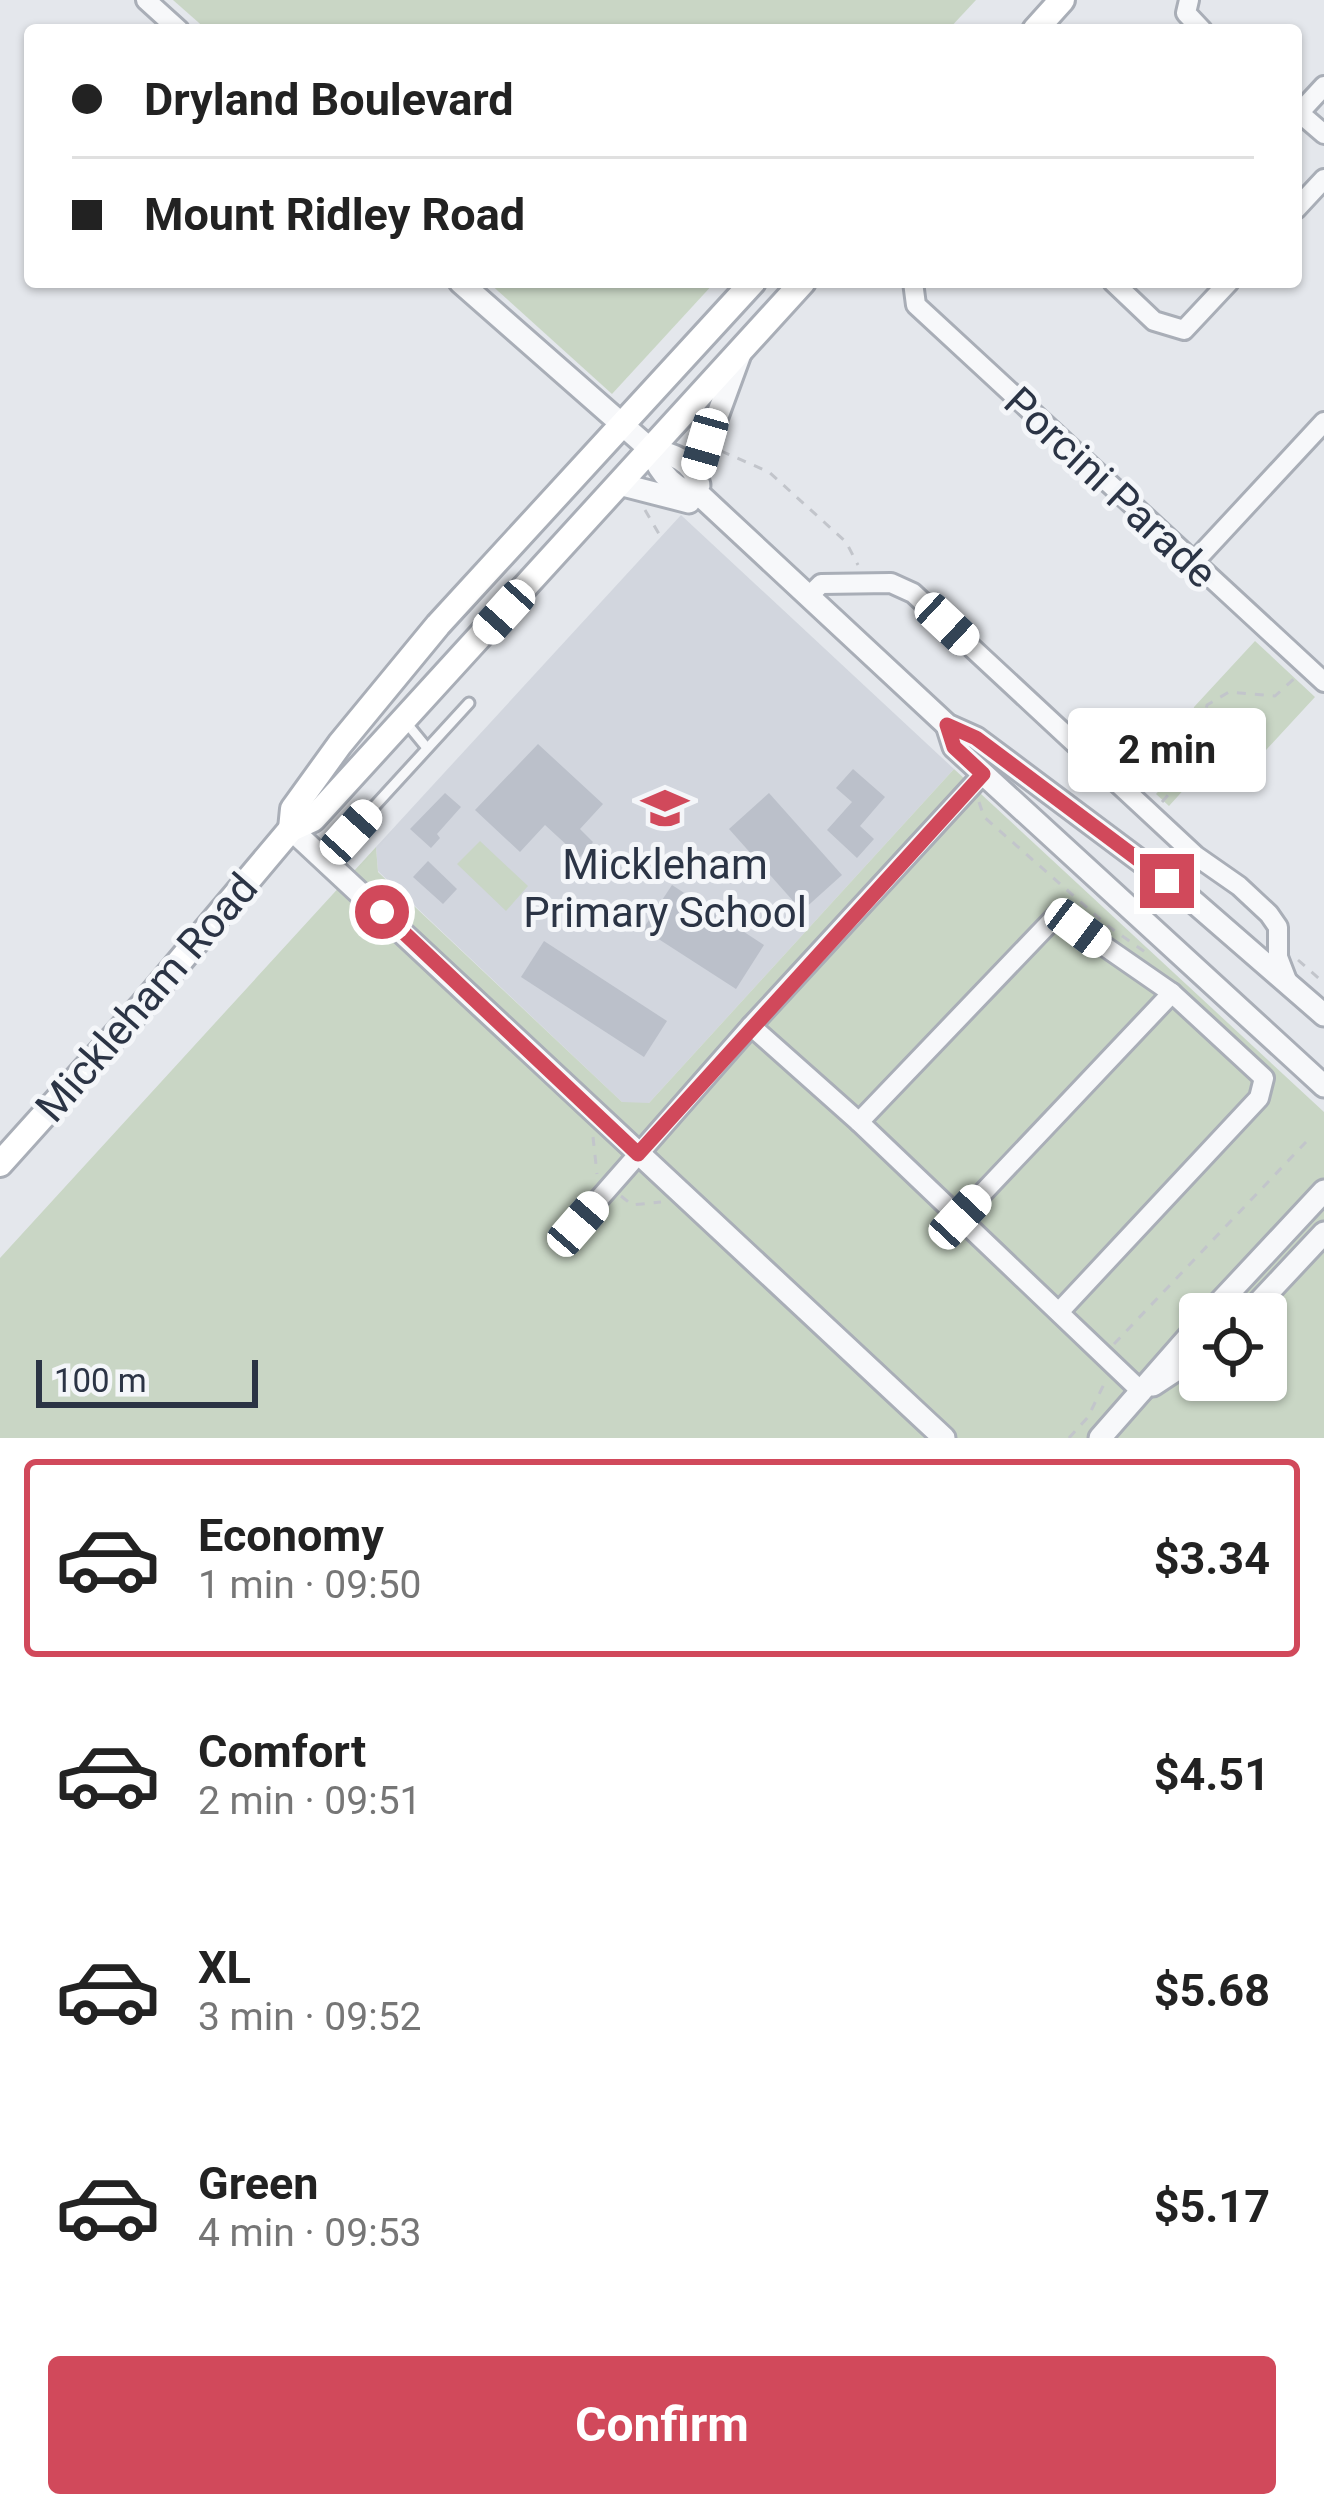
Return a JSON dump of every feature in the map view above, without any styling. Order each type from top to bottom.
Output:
[{"type":"main road","points":[[1040,24],[1062,0]]},
{"type":"main road","name":"Mickleham Road","points":[[291,829],[293,809],[384,688],[747,288]]},
{"type":"main road","name":"Mickleham Road","points":[[0,1164],[143,1005],[291,829],[314,819],[798,288]]},
{"type":"main road","points":[[384,688],[404,721]]},
{"type":"street","points":[[146,0],[172,24]]},
{"type":"street","points":[[1302,107],[1324,86]]},
{"type":"street","points":[[1302,203],[1324,179]]},
{"type":"street","points":[[467,288],[650,449],[664,476],[710,505],[947,725],[976,738],[1187,896],[1324,1016]]},
{"type":"street","name":"Porcini Parade","points":[[915,288],[916,305],[1318,675]]},
{"type":"street","points":[[1118,288],[1154,321],[1184,330],[1222,288]]},
{"type":"street","points":[[696,474],[743,348]]},
{"type":"street","points":[[1192,563],[1324,422]]},
{"type":"street","points":[[650,449],[676,454],[696,474],[710,505]]},
{"type":"street","points":[[619,484],[710,505]]},
{"type":"street","points":[[810,595],[821,584],[902,586],[1196,856],[1270,914],[1278,928],[1278,957],[1288,983]]},
{"type":"street","points":[[947,725],[954,747],[978,779],[1324,1086]]},
{"type":"street","points":[[578,1224],[751,1026],[978,779]]},
{"type":"street","points":[[291,829],[944,1438]]},
{"type":"street","points":[[859,1122],[1058,914],[1172,993],[1264,1078],[1259,1098],[1059,1312]]},
{"type":"street","points":[[960,1217],[1172,993]]},
{"type":"street","points":[[751,1026],[859,1122],[1142,1392]]},
{"type":"street","points":[[1229,1293],[1324,1191]]},
{"type":"street","points":[[1268,1293],[1324,1233]]},
{"type":"street","points":[[1100,1438],[1179,1349]]},
{"type":"street","points":[[1142,1392],[1179,1368]]},
{"type":"lane","points":[[326,859],[469,704]]},
{"type":"lane","points":[[404,721],[427,748]]},
{"type":"path","points":[[1151,814],[1193,769],[1207,705],[1229,692],[1275,697],[1318,675]]},
{"type":"path","points":[[978,779],[984,817],[1108,926],[1145,952]]},
{"type":"path","points":[[1069,1438],[1088,1417],[1111,1361],[1306,1142]]},
{"type":"shaded area","name":"Mickleham Primary School","points":[[681,515],[954,769],[649,1103],[623,1103],[378,871],[376,847]]},
{"type":"green space","points":[[173,0],[976,0],[954,24],[200,24]]},
{"type":"green space","points":[[495,288],[709,288],[612,394]]},
{"type":"green space","points":[[1255,641],[1315,697],[1254,763],[1197,775],[1169,806],[1156,794],[1186,761],[1194,707]]},
{"type":"green space","points":[[954,769],[1324,1112],[1324,1438],[0,1438],[0,1258],[376,847],[378,872],[622,1102],[649,1103]]},
{"type":"green space","points":[[480,841],[528,886],[506,911],[457,864]]},
{"type":"building","points":[[538,744],[603,804],[580,829],[593,842],[575,863],[565,853],[570,848],[545,825],[520,852],[475,810]]},
{"type":"building","points":[[853,769],[885,797],[860,826],[874,839],[857,858],[827,830],[852,802],[836,788]]},
{"type":"building","points":[[445,793],[461,807],[431,848],[410,829]]},
{"type":"building","points":[[769,793],[842,875],[802,911],[729,829]]},
{"type":"building","points":[[428,861],[457,889],[443,904],[413,877]]},
{"type":"building","points":[[672,885],[764,945],[736,989],[643,929]]},
{"type":"building","points":[[544,941],[667,1021],[644,1057],[521,977]]},
{"type":"place","name":"Mickleham Primary School","points":[[665,808]]},
{"type":"route","points":[[382,912],[638,1154],[983,774],[954,747],[947,725],[976,738],[1167,881]]}]
